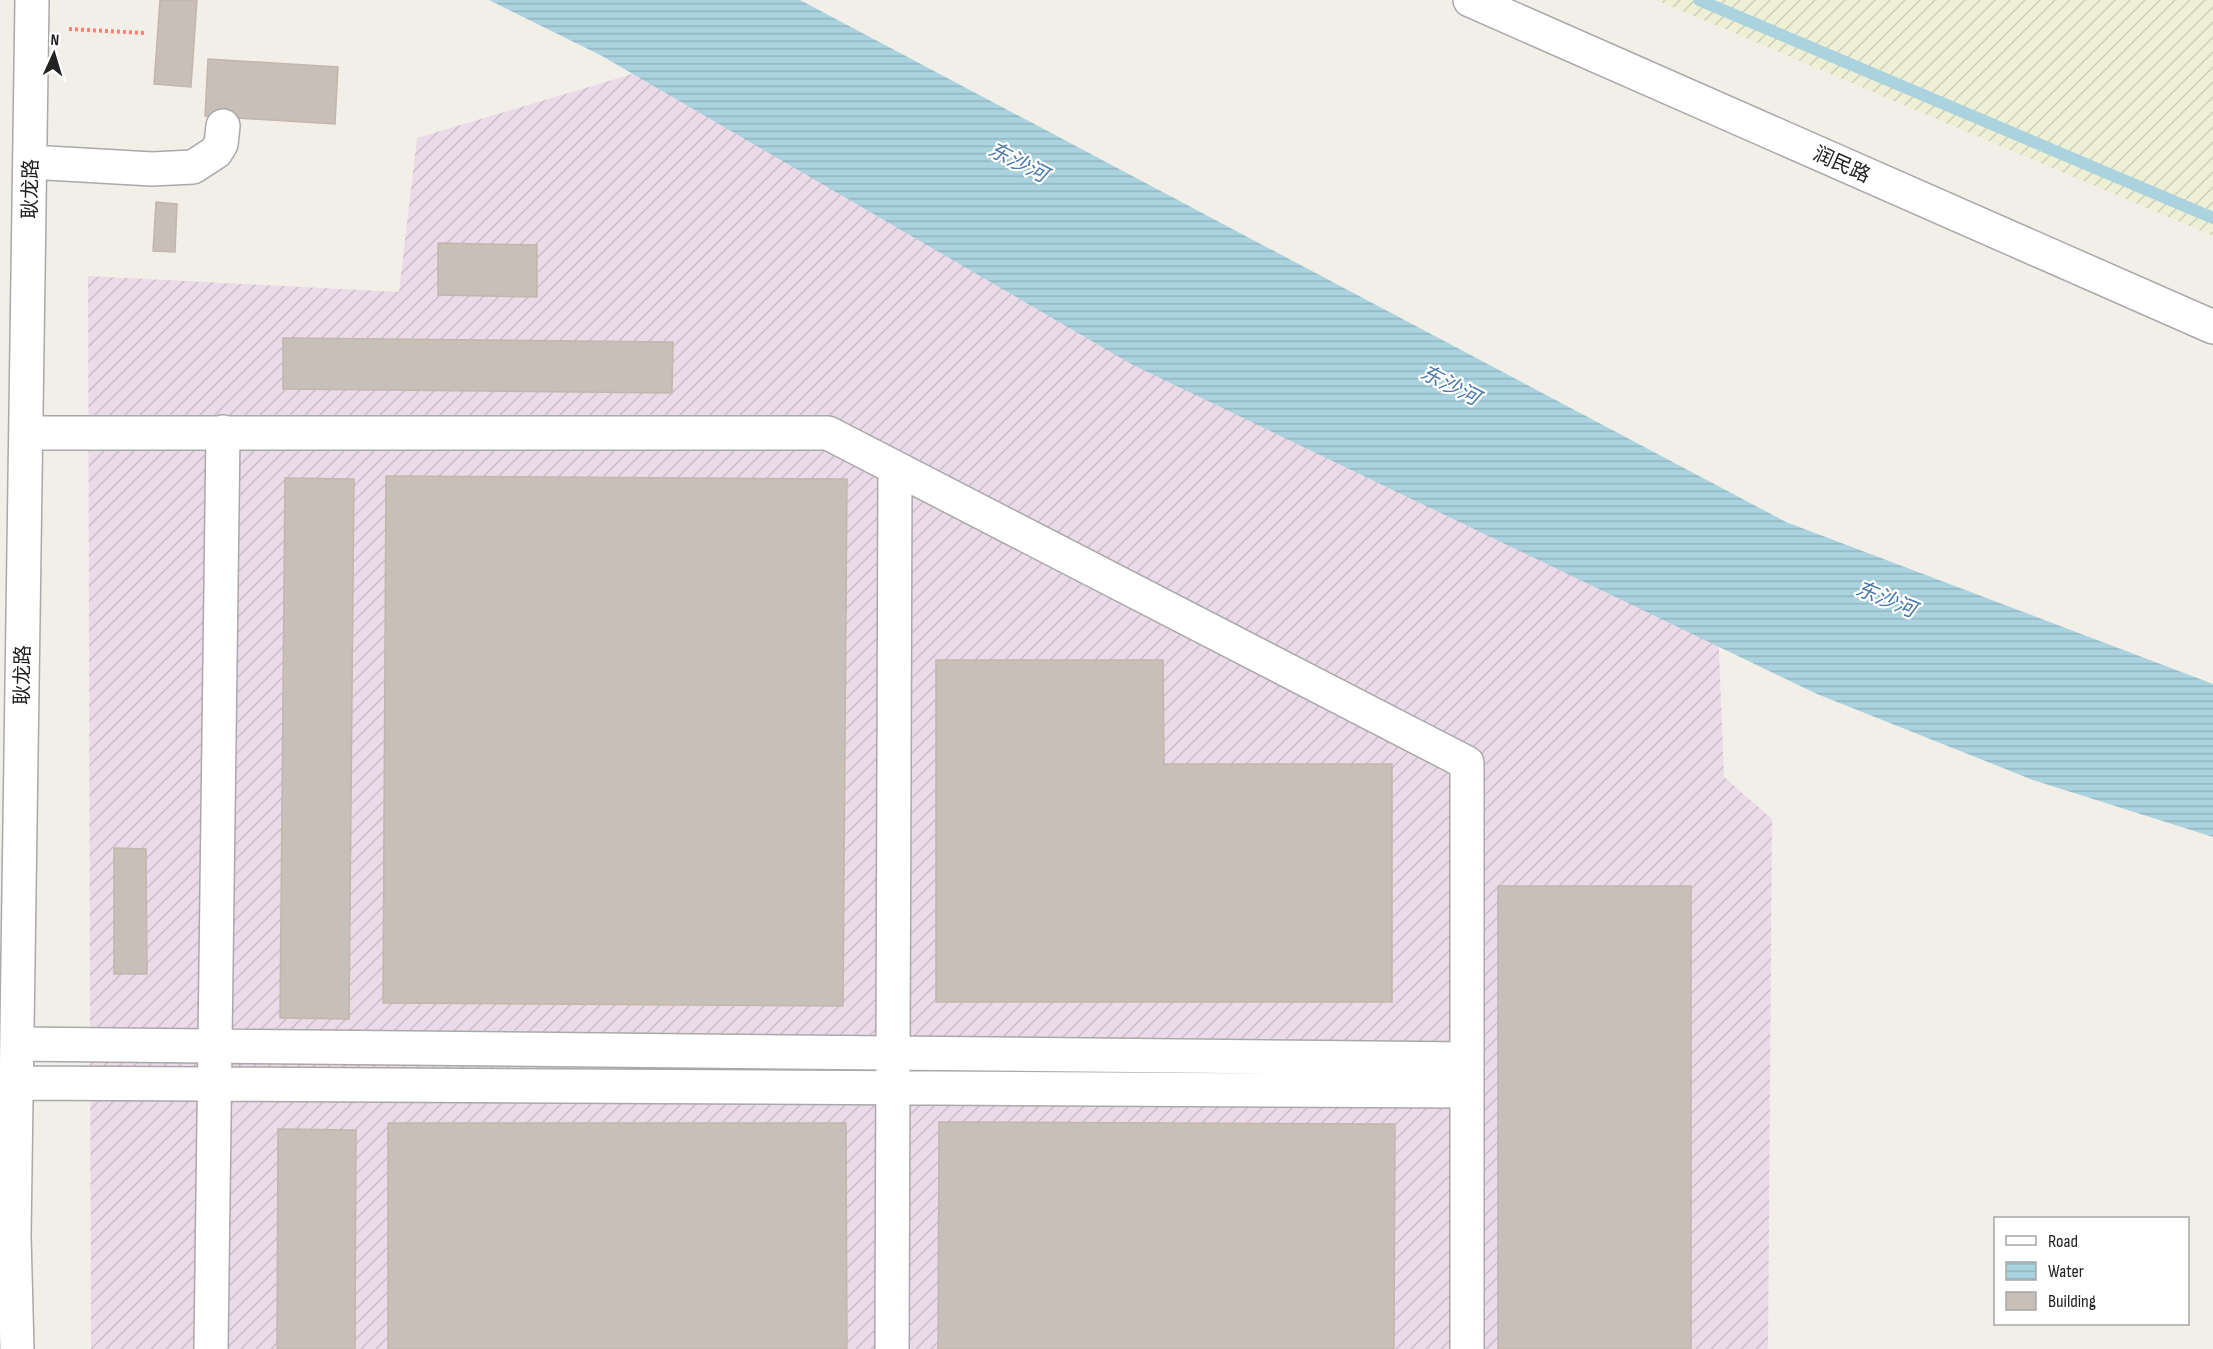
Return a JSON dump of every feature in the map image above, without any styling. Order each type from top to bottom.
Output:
[{"type":"street","name":"润民路","points":[[1470,0],[2213,327]]},
{"type":"street","name":"耿龙路","points":[[17,1349],[7,1237],[17,1044],[32,13]]},
{"type":"street","points":[[30,162],[152,170],[193,167],[216,152],[221,144],[224,126]]},
{"type":"street","points":[[211,1349],[223,432]]},
{"type":"street","points":[[26,433],[828,433],[1467,763],[1467,1349]]},
{"type":"street","points":[[892,1349],[896,468]]},
{"type":"street","points":[[17,1044],[1467,1059]]},
{"type":"street","points":[[16,1083],[1467,1091]]},
{"type":"path","points":[[32,13],[144,33]]},
{"type":"shaded area","points":[[666,64],[1718,627],[1724,777],[1772,819],[1768,1349],[91,1349],[88,276],[399,292],[417,138]]},
{"type":"green space","points":[[1656,0],[2213,0],[2213,236]]},
{"type":"water","name":"东沙河","points":[[489,0],[800,0],[1786,522],[2213,684],[2213,837],[2033,780],[1817,694],[1133,365],[602,56]]},
{"type":"building","points":[[160,0],[197,0],[191,87],[154,84]]},
{"type":"building","points":[[208,59],[338,67],[335,124],[205,116]]},
{"type":"building","points":[[156,202],[177,204],[175,252],[153,251]]},
{"type":"building","points":[[438,243],[537,245],[537,297],[438,295]]},
{"type":"building","points":[[283,338],[673,342],[672,393],[283,389]]},
{"type":"building","points":[[386,476],[847,479],[843,1006],[383,1003]]},
{"type":"building","points":[[285,478],[354,479],[349,1019],[280,1018]]},
{"type":"building","points":[[936,660],[1163,660],[1164,764],[1392,764],[1392,1002],[936,1002]]},
{"type":"building","points":[[114,848],[146,849],[147,974],[114,974]]},
{"type":"building","points":[[1498,886],[1691,886],[1691,1349],[1498,1349]]},
{"type":"building","points":[[939,1122],[1395,1124],[1394,1349],[938,1349]]},
{"type":"building","points":[[388,1123],[846,1123],[847,1349],[388,1349]]},
{"type":"building","points":[[278,1129],[356,1130],[355,1349],[277,1349]]},
{"type":"waterway","points":[[1699,0],[2213,218]]}]
